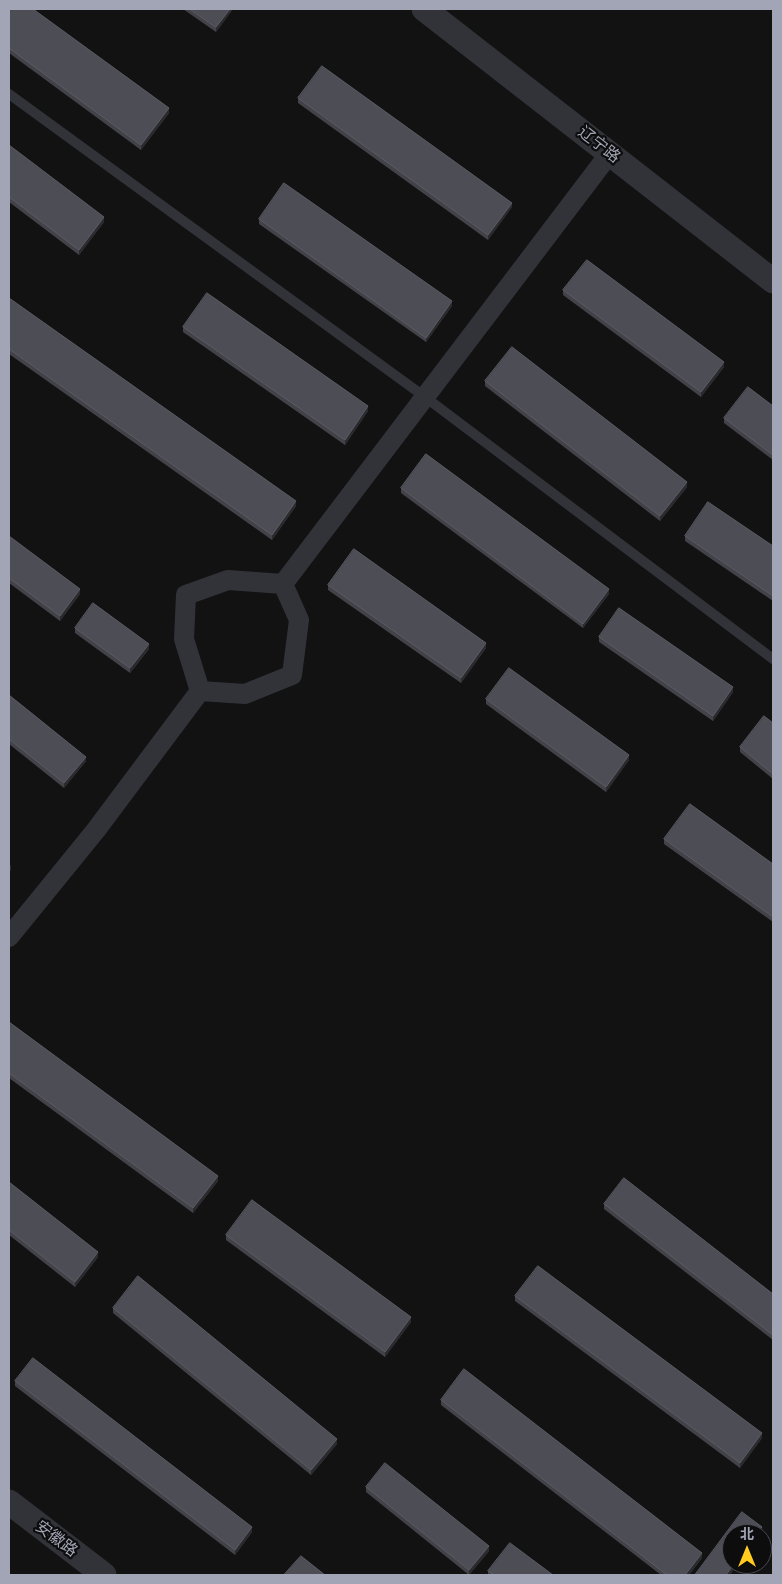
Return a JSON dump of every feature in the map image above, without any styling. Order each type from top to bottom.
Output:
[{"type":"street","name":"辽宁路","points":[[424,9],[773,281]]},
{"type":"street","points":[[283,584],[610,153]]},
{"type":"street","points":[[200,691],[184,639],[186,595],[228,580],[283,584]]},
{"type":"street","points":[[200,691],[245,694],[292,674],[299,620],[283,584]]},
{"type":"street","points":[[9,937],[96,830],[200,691]]},
{"type":"street","name":"安徽路","points":[[9,1502],[104,1575]]},
{"type":"lane","points":[[9,94],[425,397],[773,659]]},
{"type":"building","points":[[9,9],[33,9],[169,108],[141,145],[9,48]]},
{"type":"building","points":[[190,9],[230,9],[216,27]]},
{"type":"building","points":[[322,66],[512,203],[488,235],[298,98]]},
{"type":"building","points":[[9,145],[104,217],[79,250],[9,197]]},
{"type":"building","points":[[284,183],[452,301],[426,338],[259,219]]},
{"type":"building","points":[[587,260],[724,362],[701,392],[563,290]]},
{"type":"building","points":[[207,293],[368,406],[345,440],[183,327]]},
{"type":"building","points":[[9,298],[296,501],[272,535],[9,349]]},
{"type":"building","points":[[512,347],[687,482],[660,516],[485,381]]},
{"type":"building","points":[[748,387],[773,406],[773,455],[724,418]]},
{"type":"building","points":[[426,454],[609,589],[583,624],[401,488]]},
{"type":"building","points":[[708,502],[773,546],[773,596],[685,536]]},
{"type":"building","points":[[9,536],[80,589],[60,616],[9,578]]},
{"type":"building","points":[[354,549],[486,643],[461,678],[328,585]]},
{"type":"building","points":[[93,603],[149,644],[130,668],[75,628]]},
{"type":"building","points":[[619,608],[733,687],[713,716],[599,637]]},
{"type":"building","points":[[509,668],[629,755],[606,787],[486,699]]},
{"type":"building","points":[[9,695],[86,757],[64,783],[9,739]]},
{"type":"building","points":[[764,716],[773,723],[773,774],[740,747]]},
{"type":"building","points":[[690,804],[773,864],[773,917],[664,839]]},
{"type":"building","points":[[9,1022],[218,1176],[193,1208],[9,1073]]},
{"type":"building","points":[[624,1178],[773,1294],[773,1335],[604,1204]]},
{"type":"building","points":[[9,1182],[98,1252],[75,1282],[9,1230]]},
{"type":"building","points":[[252,1200],[411,1317],[385,1352],[226,1235]]},
{"type":"building","points":[[538,1266],[762,1433],[740,1463],[515,1296]]},
{"type":"building","points":[[138,1276],[337,1439],[311,1470],[113,1308]]},
{"type":"building","points":[[33,1358],[252,1527],[235,1550],[15,1381]]},
{"type":"building","points":[[464,1369],[702,1553],[685,1575],[667,1575],[441,1400]]},
{"type":"building","points":[[385,1463],[489,1546],[469,1570],[366,1487]]},
{"type":"building","points":[[742,1512],[758,1524],[733,1524]]},
{"type":"building","points":[[722,1539],[722,1574],[726,1575],[695,1575]]},
{"type":"building","points":[[510,1543],[553,1575],[494,1575],[488,1571]]},
{"type":"building","points":[[301,1556],[325,1575],[284,1575]]}]
